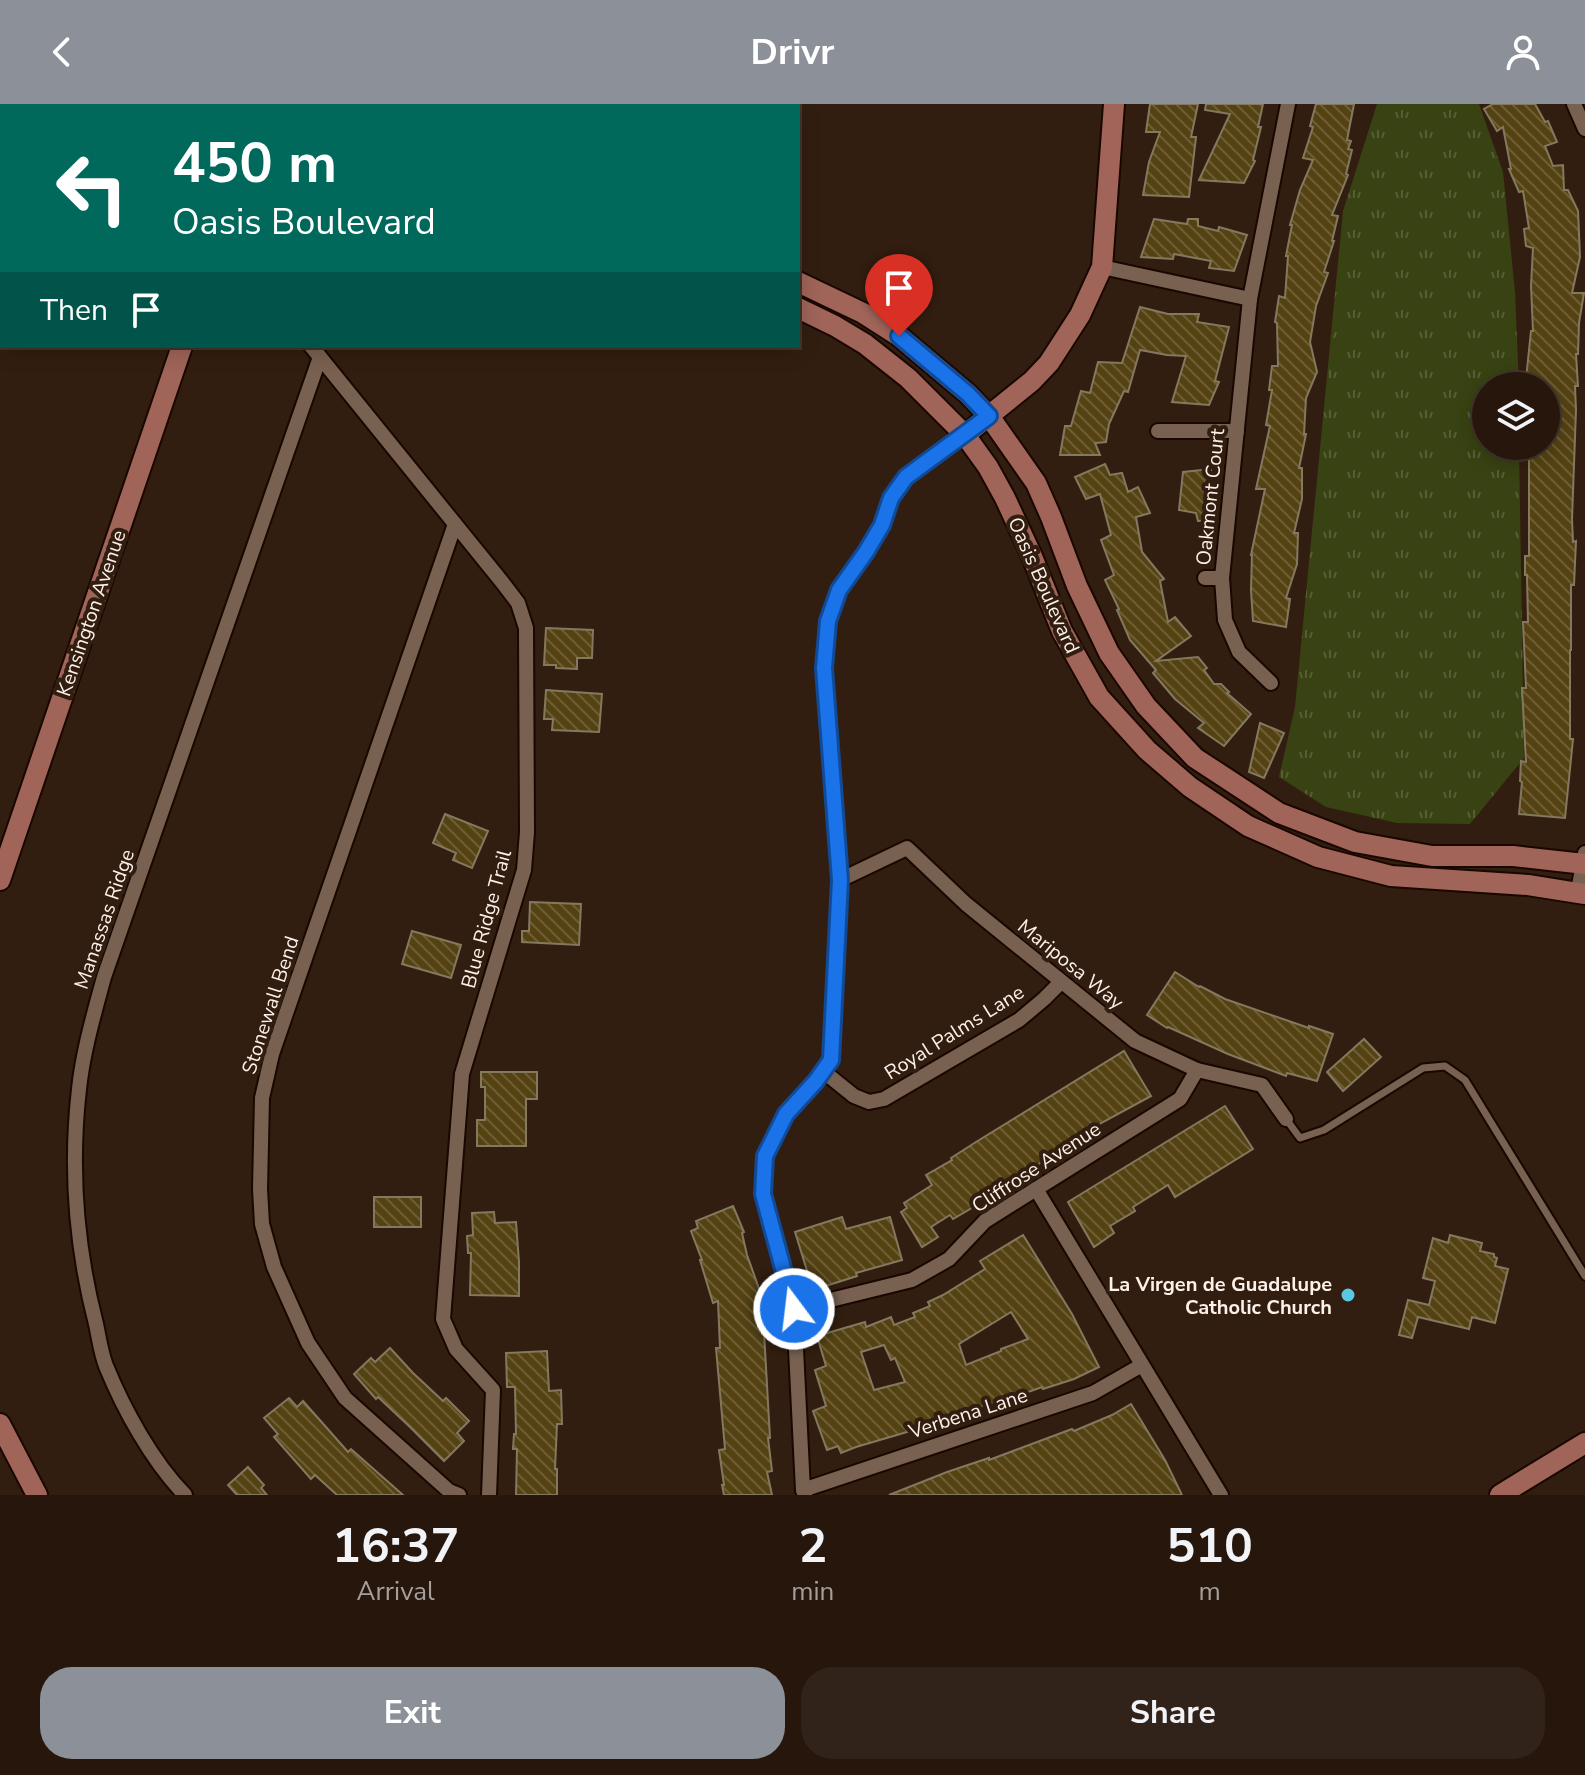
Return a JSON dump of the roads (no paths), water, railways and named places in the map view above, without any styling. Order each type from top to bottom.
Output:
[{"type":"street","points":[[804,1492],[794,1309],[763,1194],[765,1156],[786,1114],[831,1060],[840,880],[824,668],[828,621],[839,590],[866,552],[882,525],[891,498],[906,477],[1032,381],[1049,363],[1080,315],[1102,267],[1114,104]]},
{"type":"street","name":"Oakmont Court","points":[[1271,683],[1239,652],[1225,620],[1222,578],[1250,299],[1288,104]]},
{"type":"street","points":[[1574,104],[1585,129]]},
{"type":"street","points":[[1102,267],[1250,299]]},
{"type":"street","name":"Oasis Boulevard","points":[[800,283],[863,313],[899,336],[968,394],[989,416],[1036,483],[1077,586],[1109,653],[1146,706],[1195,758],[1279,813],[1355,842],[1432,856],[1584,860]]},
{"type":"street","name":"Oasis Boulevard","points":[[800,309],[865,344],[908,378],[965,435],[1005,498],[1062,631],[1099,697],[1147,750],[1190,787],[1248,826],[1318,857],[1391,876],[1528,885],[1582,892]]},
{"type":"street","name":"Kensington Avenue","points":[[0,880],[181,348]]},
{"type":"street","name":"Blue Ridge Trail","points":[[316,351],[518,603],[526,628],[527,832],[524,870],[462,1074],[443,1319],[456,1349],[493,1390],[489,1495]]},
{"type":"street","name":"Manassas Ridge","points":[[185,1495],[172,1482],[139,1433],[106,1365],[90,1303],[78,1233],[74,1161],[79,1089],[88,1032],[104,977],[316,351]]},
{"type":"street","points":[[1158,431],[1237,431]]},
{"type":"street","name":"Stonewall Bend","points":[[455,524],[272,1054],[262,1098],[260,1189],[262,1224],[274,1267],[308,1343],[345,1398],[449,1491],[459,1495]]},
{"type":"street","points":[[1205,578],[1222,578]]},
{"type":"street","name":"Mariposa Way","points":[[840,880],[907,848],[966,904],[1135,1041],[1197,1070],[1262,1085],[1286,1119]]},
{"type":"street","points":[[1582,892],[1584,860]]},
{"type":"street","name":"Royal Palms Lane","points":[[823,1071],[854,1096],[869,1102],[884,1099],[1019,1020],[1061,982]]},
{"type":"street","name":"Cliffrose Avenue","points":[[794,1309],[912,1280],[949,1259],[985,1221],[1180,1099],[1197,1070]]},
{"type":"street","points":[[1036,1189],[1221,1495]]},
{"type":"street","name":"Verbena Lane","points":[[804,1492],[1093,1393],[1142,1365]]},
{"type":"street","points":[[0,1424],[5,1448],[37,1495]]},
{"type":"street","points":[[1500,1495],[1585,1443]]},
{"type":"lane","points":[[1286,1119],[1300,1138],[1324,1130],[1423,1068],[1445,1066],[1465,1080],[1585,1276]]},
{"type":"place","name":"La Virgen de Guadalupe Catholic Church","points":[[1348,1295]]}]
